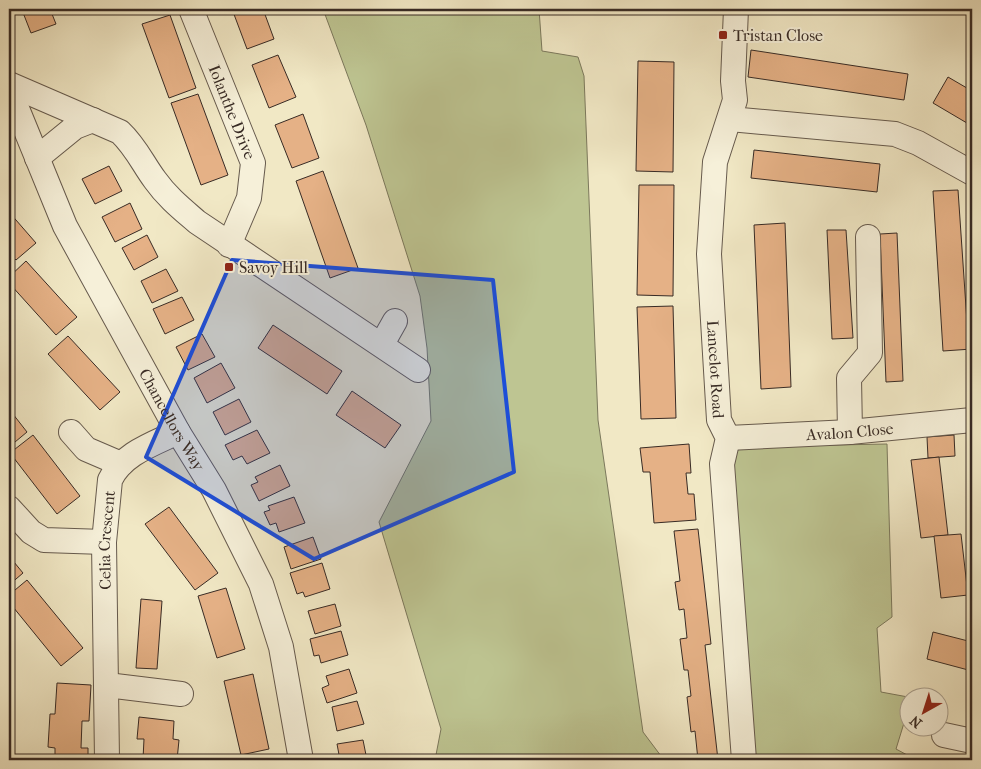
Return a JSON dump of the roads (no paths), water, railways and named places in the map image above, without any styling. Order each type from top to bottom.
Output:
[{"type":"street","name":"Iolanthe Drive","points":[[191,9],[253,163],[249,198],[229,245]]},
{"type":"street","name":"Lancelot Road","points":[[736,9],[733,81],[735,100],[715,162],[708,254],[719,420],[728,438],[722,464],[744,760]]},
{"type":"street","points":[[9,84],[120,132],[133,144],[155,180],[175,204],[229,245],[382,344],[418,370]]},
{"type":"street","name":"Chancellors Way","points":[[9,89],[65,226],[178,432],[214,490],[261,584],[281,646],[301,760]]},
{"type":"street","points":[[730,119],[895,134],[918,143],[972,173]]},
{"type":"street","points":[[37,158],[75,127],[93,120]]},
{"type":"street","points":[[850,432],[849,378],[870,353],[868,237]]},
{"type":"street","points":[[382,344],[395,321]]},
{"type":"street","name":"Avalon Close","points":[[728,438],[850,432],[972,420]]},
{"type":"street","points":[[71,432],[86,448],[120,464],[178,432]]},
{"type":"street","name":"Celia Crescent","points":[[107,760],[104,542],[110,480],[120,464]]},
{"type":"street","points":[[9,508],[31,532],[44,540],[104,542]]},
{"type":"street","points":[[107,685],[181,694]]},
{"type":"street","points":[[948,736],[972,741]]},
{"type":"place","name":"Tristan Close","points":[[723,35]]},
{"type":"place","name":"Savoy Hill","points":[[229,267]]}]
